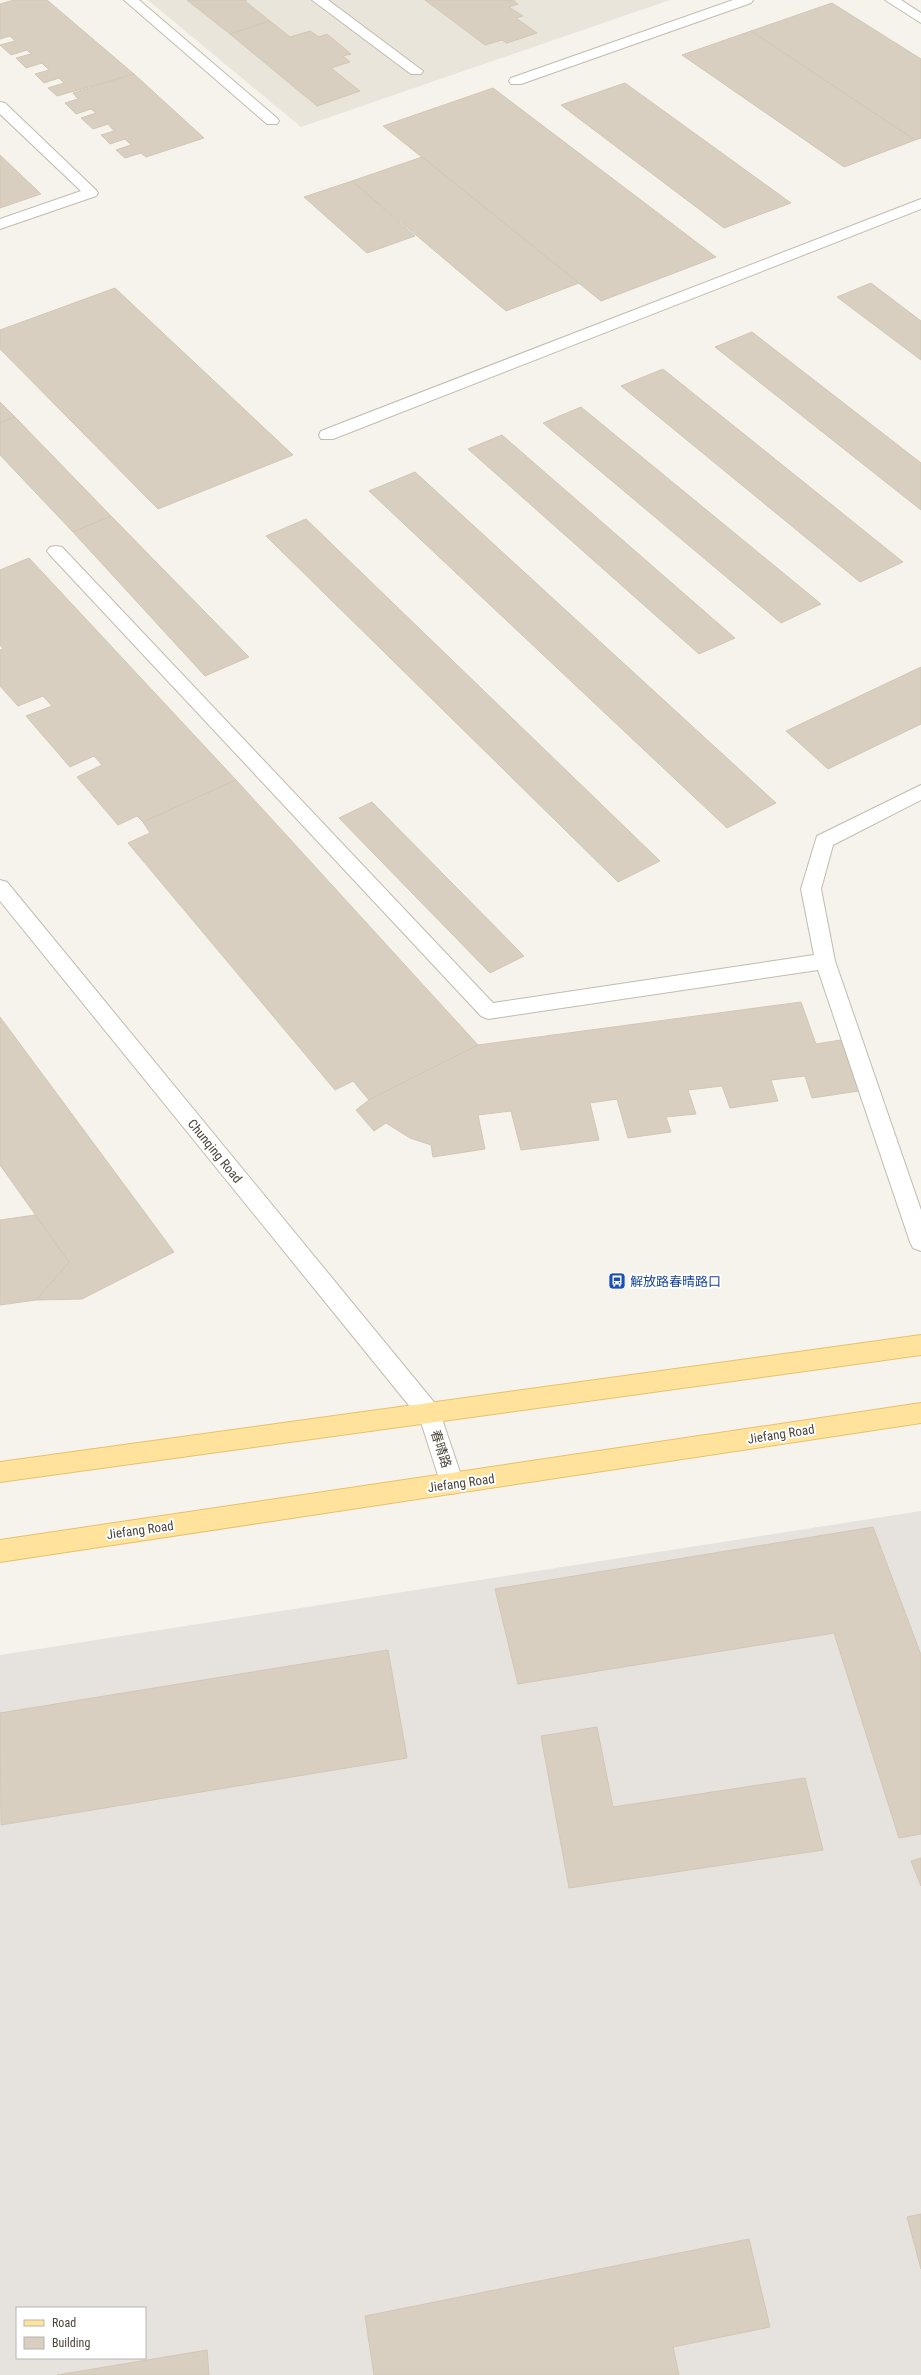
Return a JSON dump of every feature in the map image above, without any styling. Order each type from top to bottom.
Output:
[{"type":"main road","points":[[0,1472],[430,1414],[921,1345]]},
{"type":"main road","name":"Jiefang Road","points":[[0,1551],[921,1413]]},
{"type":"street","points":[[131,0],[272,120]]},
{"type":"street","points":[[319,0],[416,71]]},
{"type":"street","points":[[516,81],[746,0]]},
{"type":"street","points":[[892,0],[921,19]]},
{"type":"street","points":[[0,106],[91,193],[0,224]]},
{"type":"street","points":[[327,435],[921,204]]},
{"type":"street","points":[[56,551],[488,1011],[825,961]]},
{"type":"street","points":[[921,792],[824,841],[811,889],[825,961],[921,1242]]},
{"type":"street","name":"Chunqing Road","points":[[0,887],[430,1414]]},
{"type":"street","name":"春晴路","points":[[430,1414],[452,1484]]},
{"type":"shaded area","points":[[148,0],[670,0],[301,127]]},
{"type":"shaded area","points":[[921,1511],[921,2375],[0,2375],[0,1655]]},
{"type":"building","points":[[14,0],[47,0],[134,74],[57,96],[48,88],[64,83],[59,78],[44,83],[35,74],[49,70],[42,63],[26,68],[16,58],[31,54],[27,50],[11,55],[0,45],[15,41],[10,36],[0,39],[0,4]]},
{"type":"building","points":[[187,0],[247,0],[245,1],[270,21],[230,34]]},
{"type":"building","points":[[425,0],[513,0],[518,4],[509,7],[523,16],[516,18],[537,33],[507,43],[502,40],[485,45]]},
{"type":"building","points":[[832,3],[921,59],[921,138],[915,140],[751,31]]},
{"type":"building","points":[[270,21],[290,37],[310,31],[319,37],[327,34],[351,54],[343,56],[350,62],[331,68],[360,91],[317,106],[230,34]]},
{"type":"building","points":[[751,31],[915,140],[844,167],[682,55]]},
{"type":"building","points":[[134,74],[204,138],[146,157],[141,153],[125,158],[116,150],[131,145],[125,139],[110,144],[101,135],[114,131],[108,124],[93,129],[81,118],[96,113],[91,109],[76,114],[65,103],[78,99],[73,93]]},
{"type":"building","points":[[625,83],[791,203],[724,228],[561,105]]},
{"type":"building","points":[[493,88],[716,257],[601,301],[383,126]]},
{"type":"building","points":[[0,155],[41,194],[0,208]]},
{"type":"building","points":[[422,157],[579,283],[506,311],[352,181]]},
{"type":"building","points":[[352,181],[415,236],[367,253],[304,197]]},
{"type":"building","points":[[871,283],[921,321],[921,360],[837,297]]},
{"type":"building","points":[[115,288],[293,455],[158,509],[0,349],[0,330]]},
{"type":"building","points":[[752,332],[921,463],[921,510],[715,347]]},
{"type":"building","points":[[663,369],[903,562],[860,582],[621,386]]},
{"type":"building","points":[[0,402],[15,417],[0,423]]},
{"type":"building","points":[[581,407],[821,604],[781,623],[543,423]]},
{"type":"building","points":[[15,417],[111,516],[73,532],[0,455],[0,423]]},
{"type":"building","points":[[502,435],[735,638],[699,654],[468,449]]},
{"type":"building","points":[[415,472],[776,803],[727,828],[369,491]]},
{"type":"building","points":[[111,516],[249,657],[205,676],[73,532]]},
{"type":"building","points":[[306,519],[660,861],[618,882],[266,536]]},
{"type":"building","points":[[29,558],[236,780],[143,822],[137,816],[118,825],[77,777],[102,765],[94,756],[70,767],[26,716],[52,706],[43,696],[18,706],[0,686],[0,650],[3,649],[0,645],[0,570]]},
{"type":"building","points":[[921,667],[921,724],[828,769],[786,731]]},
{"type":"building","points":[[236,780],[478,1045],[369,1100],[353,1081],[335,1090],[128,843],[150,833],[143,822]]},
{"type":"building","points":[[372,802],[524,956],[490,973],[339,818]]},
{"type":"building","points":[[801,1002],[816,1044],[841,1040],[859,1091],[812,1098],[805,1076],[771,1080],[778,1101],[730,1108],[722,1086],[688,1090],[696,1114],[666,1117],[671,1132],[628,1138],[617,1099],[590,1103],[599,1140],[521,1150],[511,1111],[478,1115],[485,1149],[433,1157],[431,1145],[410,1138],[386,1123],[374,1131],[356,1110],[369,1100],[478,1045]]},
{"type":"building","points":[[0,1017],[174,1252],[82,1299],[36,1300],[69,1262],[0,1165]]},
{"type":"building","points":[[35,1215],[69,1262],[36,1300],[0,1305],[0,1220]]},
{"type":"building","points":[[873,1527],[921,1655],[921,1834],[899,1838],[834,1633],[518,1684],[495,1589]]},
{"type":"building","points":[[388,1650],[407,1758],[1,1825],[0,1713]]},
{"type":"building","points":[[597,1727],[613,1807],[805,1778],[823,1850],[569,1888],[541,1736]]},
{"type":"building","points":[[921,1858],[921,1886],[911,1861]]},
{"type":"building","points":[[921,2214],[921,2269],[907,2217]]},
{"type":"building","points":[[749,2239],[770,2327],[673,2347],[679,2375],[374,2375],[365,2316]]},
{"type":"building","points":[[207,2350],[209,2375],[57,2375]]},
{"type":"place","name":"解放路春晴路口","points":[[617,1281]]}]
